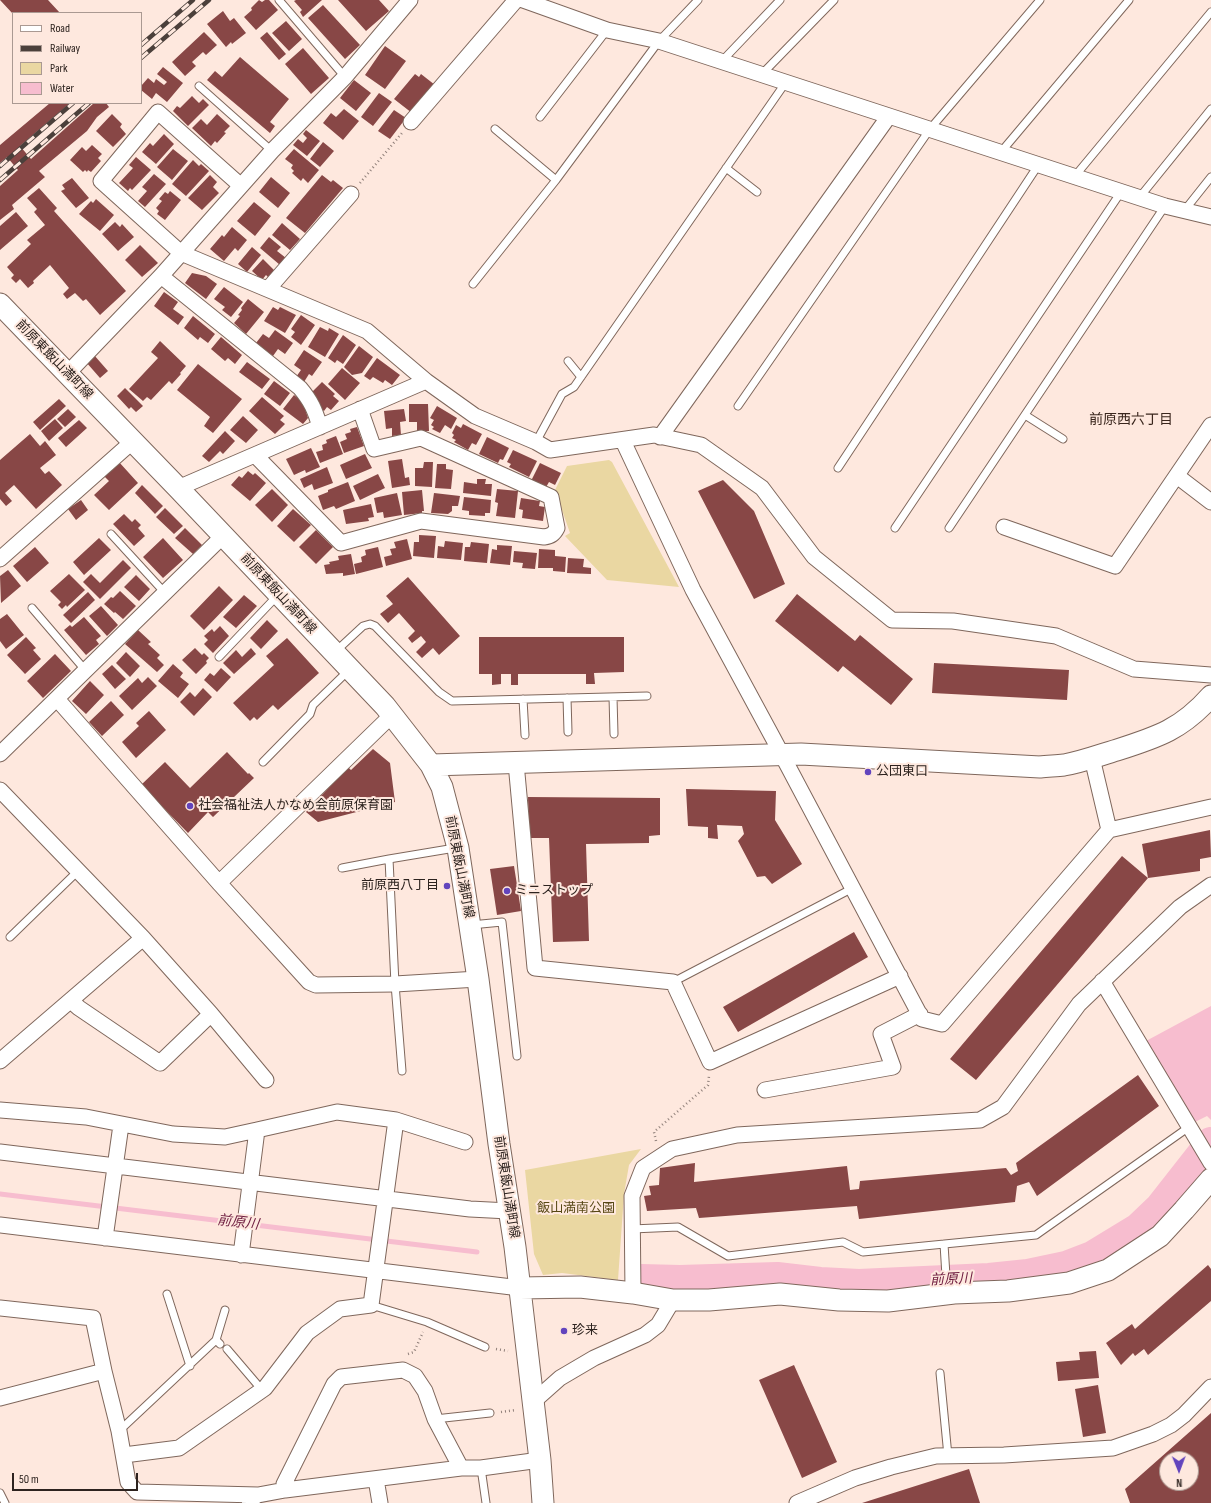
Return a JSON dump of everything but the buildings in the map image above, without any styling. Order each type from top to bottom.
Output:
[{"type":"street","points":[[411,122],[516,0]]},
{"type":"street","points":[[523,0],[608,30],[659,41],[722,61],[1183,212],[1211,217]]},
{"type":"street","points":[[67,374],[161,276],[240,185],[345,77],[402,3]]},
{"type":"street","points":[[240,185],[158,112],[101,181],[181,254],[367,331],[426,381],[475,416],[536,442],[550,450],[654,435],[701,445],[762,488],[814,557],[892,620],[953,621],[1056,636],[1134,669],[1211,675]]},
{"type":"street","points":[[660,436],[889,116]]},
{"type":"street","points":[[268,289],[351,194]]},
{"type":"street","points":[[161,276],[300,388],[310,399],[316,412],[320,427]]},
{"type":"street","name":"前原東飯山満町線","points":[[0,304],[350,669],[392,715],[431,765],[442,787],[458,848],[478,979],[499,1144],[520,1288],[525,1406],[540,1460],[543,1503]]},
{"type":"street","points":[[178,488],[426,381]]},
{"type":"street","points":[[255,455],[341,543],[421,521],[544,537],[550,536],[555,532],[557,528],[550,497],[421,438],[374,449],[360,409]]},
{"type":"street","points":[[1004,527],[1115,566],[1211,425]]},
{"type":"street","points":[[623,440],[693,590],[922,1019],[942,1024],[1109,830],[1211,807]]},
{"type":"street","points":[[0,559],[132,442]]},
{"type":"street","points":[[1177,476],[1211,502]]},
{"type":"street","points":[[0,754],[223,536]]},
{"type":"street","points":[[431,765],[801,754],[1040,767],[1065,765],[1142,743],[1166,732],[1196,713],[1211,696]]},
{"type":"street","points":[[57,699],[219,883],[309,982],[316,985],[395,984],[478,979]]},
{"type":"street","points":[[219,883],[392,715]]},
{"type":"street","points":[[1092,758],[1109,830]]},
{"type":"street","points":[[516,763],[535,968],[673,982],[710,1062],[900,976]]},
{"type":"street","points":[[0,790],[143,938],[212,1014],[266,1080]]},
{"type":"street","points":[[633,1293],[632,1196],[644,1168],[672,1149],[737,1135],[980,1120],[1003,1107],[1079,1004],[1180,907],[1211,885]]},
{"type":"street","points":[[0,1061],[143,938]]},
{"type":"street","points":[[1102,981],[1211,1163]]},
{"type":"street","points":[[71,1000],[79,1008],[160,1063],[212,1014]]},
{"type":"street","points":[[765,1090],[893,1067],[881,1034],[920,1014]]},
{"type":"street","points":[[0,1110],[86,1117],[173,1134],[225,1137],[337,1112],[396,1120],[465,1142]]},
{"type":"street","points":[[124,1455],[179,1448],[265,1388],[307,1333],[340,1309],[371,1305],[396,1120]]},
{"type":"street","points":[[105,1238],[121,1125]]},
{"type":"street","points":[[241,1255],[251,1183],[256,1130]]},
{"type":"street","points":[[0,1152],[470,1209],[509,1211]]},
{"type":"street","points":[[0,1225],[520,1288],[580,1287],[633,1293],[673,1300],[709,1300],[780,1294],[839,1300],[888,1301],[947,1294],[1008,1291],[1069,1282],[1108,1270],[1160,1236],[1211,1179]]},
{"type":"street","points":[[525,1406],[560,1378],[594,1358],[645,1335],[658,1325],[673,1300]]},
{"type":"street","points":[[0,1308],[92,1318],[119,1431],[128,1482],[137,1492],[269,1497],[284,1484],[334,1384],[340,1377],[396,1370],[403,1370],[415,1376],[424,1391],[435,1419],[461,1468]]},
{"type":"street","points":[[0,1398],[104,1371]]},
{"type":"street","points":[[797,1503],[855,1478],[936,1456],[1004,1455],[1113,1448],[1153,1434],[1171,1425],[1184,1415],[1211,1387]]},
{"type":"street","points":[[242,1503],[376,1479],[540,1460]]},
{"type":"street","points":[[376,1479],[380,1503]]},
{"type":"lane","points":[[279,0],[345,77]]},
{"type":"lane","points":[[473,284],[556,180],[659,41],[698,0]]},
{"type":"lane","points":[[722,61],[780,0]]},
{"type":"lane","points":[[762,74],[834,0]]},
{"type":"lane","points":[[738,406],[930,129],[1040,0]]},
{"type":"lane","points":[[1001,152],[1129,0]]},
{"type":"lane","points":[[1075,176],[1211,12]]},
{"type":"lane","points":[[540,117],[608,30]]},
{"type":"lane","points":[[536,442],[562,394],[574,387],[786,82]]},
{"type":"lane","points":[[199,86],[272,151]]},
{"type":"lane","points":[[1139,198],[1211,109]]},
{"type":"lane","points":[[495,129],[556,180]]},
{"type":"lane","points":[[838,468],[1039,164]]},
{"type":"lane","points":[[726,168],[757,192]]},
{"type":"lane","points":[[1183,212],[1211,177]]},
{"type":"lane","points":[[896,528],[1121,192]]},
{"type":"lane","points":[[949,528],[1165,206]]},
{"type":"lane","points":[[568,361],[581,377]]},
{"type":"lane","points":[[1025,415],[1063,439]]},
{"type":"lane","points":[[111,534],[165,593]]},
{"type":"lane","points":[[219,657],[279,594]]},
{"type":"lane","points":[[32,608],[86,671]]},
{"type":"lane","points":[[334,653],[345,641],[363,626],[370,624],[375,626],[439,692],[452,701],[647,696]]},
{"type":"lane","points":[[263,762],[310,714],[313,705],[350,669]]},
{"type":"lane","points":[[612,697],[614,734]]},
{"type":"lane","points":[[567,698],[568,732]]},
{"type":"lane","points":[[523,699],[525,735]]},
{"type":"lane","points":[[342,868],[458,848]]},
{"type":"lane","points":[[389,859],[395,984],[402,1071]]},
{"type":"lane","points":[[10,937],[78,871]]},
{"type":"lane","points":[[673,982],[853,888]]},
{"type":"lane","points":[[470,925],[502,922],[517,1056]]},
{"type":"lane","points":[[632,1229],[678,1227],[728,1256],[843,1242],[863,1252],[1036,1235],[1189,1127]]},
{"type":"lane","points":[[944,1244],[947,1294]]},
{"type":"lane","points":[[167,1294],[190,1366]]},
{"type":"lane","points":[[371,1305],[427,1322],[486,1347]]},
{"type":"lane","points":[[119,1431],[218,1342],[225,1310]]},
{"type":"lane","points":[[227,1349],[262,1390]]},
{"type":"lane","points":[[940,1373],[948,1456]]},
{"type":"lane","points":[[435,1419],[490,1413]]},
{"type":"lane","points":[[481,1468],[486,1503]]},
{"type":"lane","points":[[0,1493],[5,1503]]},
{"type":"path","points":[[351,194],[411,122]]},
{"type":"path","points":[[654,1132],[708,1085]]},
{"type":"path","points":[[396,1370],[404,1356],[414,1352],[427,1322]]},
{"type":"path","points":[[490,1413],[525,1406]]},
{"type":"green space","points":[[609,460],[612,462],[679,587],[607,580],[565,536],[570,533],[555,490],[567,466]]},
{"type":"green space","name":"飯山満南公園","points":[[641,1149],[629,1165],[624,1194],[618,1280],[562,1273],[543,1275],[534,1254],[525,1170]]},
{"type":"water","points":[[1211,1006],[1211,1120],[1207,1116],[1193,1123],[1146,1041]]},
{"type":"waterway","name":"前原川","points":[[641,1279],[680,1280],[777,1277],[820,1282],[859,1284],[989,1278],[1028,1274],[1066,1266],[1092,1256],[1138,1228],[1160,1207],[1211,1142]]},
{"type":"waterway","name":"前原川","points":[[0,1194],[477,1252]]},
{"type":"railway","points":[[142,44],[193,0]]},
{"type":"railway","points":[[142,57],[209,0]]},
{"type":"railway","points":[[0,166],[72,104]]},
{"type":"railway","points":[[0,180],[88,104]]},
{"type":"place","name":"公団東口","points":[[868,772]]},
{"type":"place","name":"社会福祉法人かなめ会前原保育園","points":[[190,806]]},
{"type":"place","name":"前原西八丁目","points":[[447,886]]},
{"type":"place","name":"ミニストップ","points":[[507,891]]},
{"type":"place","name":"珍来","points":[[564,1331]]},
{"type":"district","name":"前原西六丁目","points":[[1131,420]]}]
